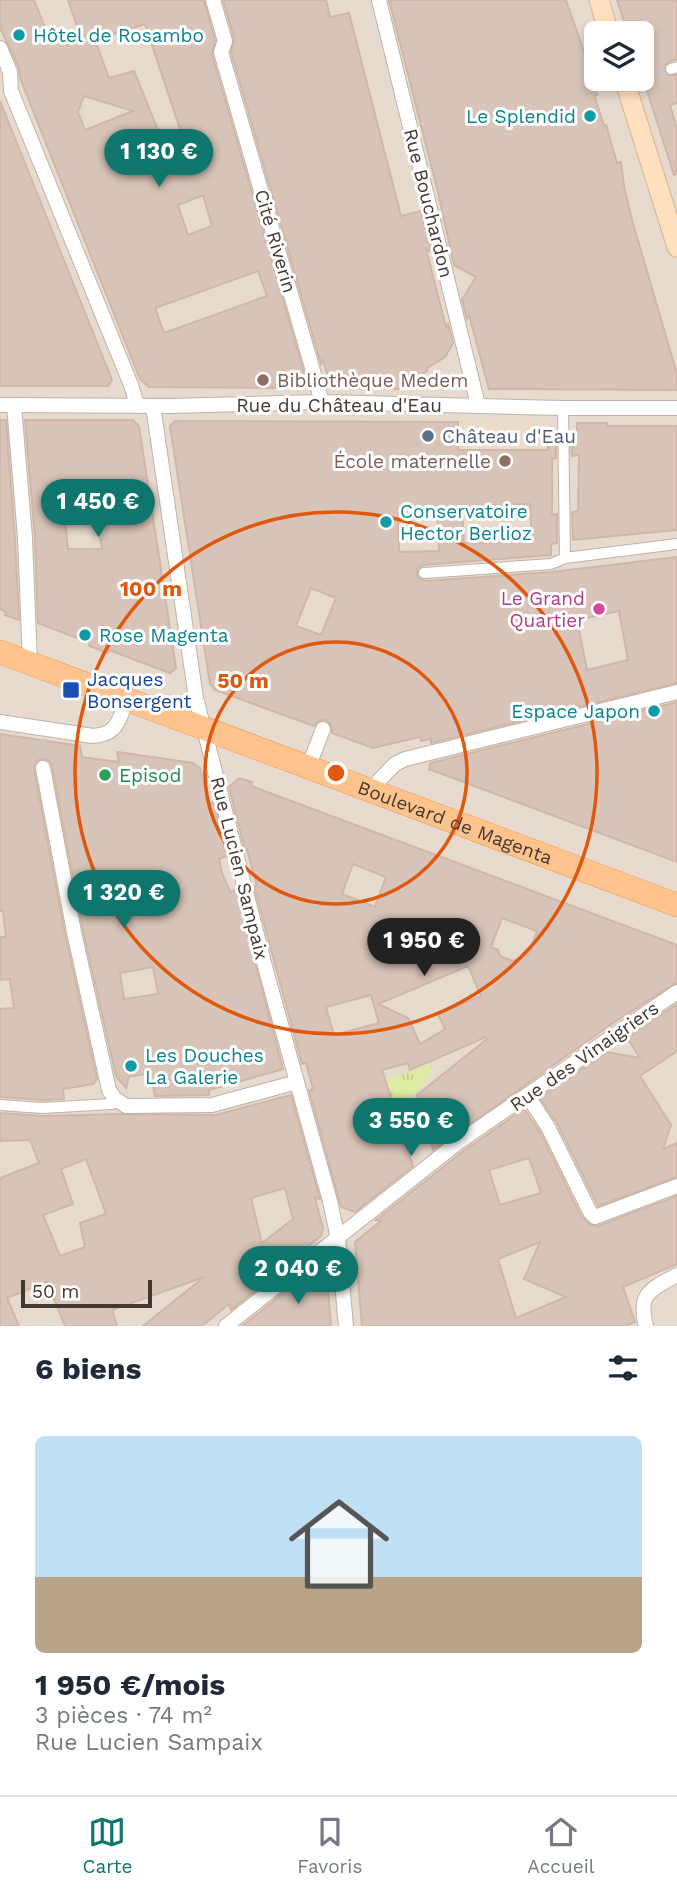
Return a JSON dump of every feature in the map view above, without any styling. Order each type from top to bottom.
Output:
[{"type":"main road","points":[[599,0],[605,21]]},
{"type":"main road","points":[[638,91],[677,247]]},
{"type":"main road","name":"Boulevard de Magenta","points":[[0,652],[677,905]]},
{"type":"street","name":"Cité Riverin","points":[[213,0],[225,41],[221,52],[322,402]]},
{"type":"street","name":"Rue Bouchardon","points":[[379,0],[478,405]]},
{"type":"street","points":[[0,48],[10,72],[12,91],[137,405]]},
{"type":"street","name":"Rue du Château d'Eau","points":[[7,405],[322,402],[677,408]]},
{"type":"street","points":[[7,405],[25,538],[30,663]]},
{"type":"street","name":"Rue Lucien Sampaix","points":[[153,405],[194,688],[338,1238],[346,1326]]},
{"type":"street","points":[[563,408],[565,558]]},
{"type":"street","points":[[424,573],[551,564],[565,558],[677,544]]},
{"type":"street","points":[[370,790],[395,764],[405,759],[677,692]]},
{"type":"street","points":[[0,722],[38,734],[107,735],[115,727],[127,700]]},
{"type":"street","points":[[308,768],[323,729]]},
{"type":"street","points":[[43,768],[74,932],[111,1094],[126,1106],[212,1105],[297,1082]]},
{"type":"street","name":"Rue des Vinaigriers","points":[[226,1326],[456,1144],[677,992]]},
{"type":"street","points":[[527,1095],[548,1128],[595,1217],[677,1186]]},
{"type":"street","points":[[0,1105],[42,1108],[118,1102]]},
{"type":"street","points":[[646,1326],[642,1311],[645,1299],[651,1290],[677,1275]]},
{"type":"shaded area","points":[[0,0],[677,0],[677,1326],[0,1326]]},
{"type":"shaded area","name":"École maternelle","points":[[458,423],[546,423],[552,429],[552,492],[458,473]]},
{"type":"green space","points":[[429,1062],[433,1073],[423,1082],[425,1085],[394,1109],[385,1079],[410,1072]]},
{"type":"building","points":[[0,0],[34,0],[50,40],[69,45],[78,29],[68,0],[204,0],[215,41],[212,55],[307,383],[303,388],[149,387],[140,379],[20,78],[19,68],[0,28]],"holes":[[[145,24],[183,138],[164,145],[134,71],[109,78],[95,40]],[[84,96],[133,111],[85,130],[78,112]],[[203,195],[212,226],[188,235],[178,205]],[[258,271],[267,296],[164,333],[155,308]]]},
{"type":"building","points":[[223,0],[326,0],[330,17],[349,13],[401,216],[421,211],[431,252],[426,249],[446,327],[448,324],[453,343],[445,357],[398,389],[337,388],[330,383],[323,360],[321,364],[231,52],[234,38]]},
{"type":"building","points":[[389,0],[566,0],[584,52],[584,91],[596,91],[597,95],[594,95],[617,163],[621,162],[632,220],[677,374],[677,390],[489,389],[469,315],[467,319],[462,300],[476,277],[454,265]]},
{"type":"building","points":[[617,0],[677,0],[677,59],[668,62],[663,68],[666,75],[677,75],[677,103],[670,105],[677,129],[677,174],[674,175],[647,91],[654,91],[654,21],[624,21]]},
{"type":"building","points":[[0,101],[112,380],[108,386],[0,386]]},
{"type":"building","points":[[0,420],[6,420],[19,620],[5,615],[6,612],[0,609]]},
{"type":"building","points":[[25,420],[133,420],[139,426],[176,668],[170,673],[109,650],[108,653],[89,646],[90,643],[38,623],[35,537]],"holes":[[[94,504],[102,549],[68,549],[64,508]]]},
{"type":"building","points":[[175,421],[458,422],[458,450],[548,450],[548,445],[556,445],[556,458],[552,459],[552,515],[557,514],[557,543],[551,544],[551,555],[423,565],[417,569],[417,577],[425,581],[552,572],[677,557],[677,683],[431,743],[431,739],[421,741],[420,737],[373,748],[332,733],[332,727],[326,720],[318,721],[314,726],[215,690],[210,684],[170,426]],"holes":[[[530,504],[532,542],[464,543],[462,508]],[[437,506],[439,551],[399,552],[398,507]],[[311,588],[336,598],[321,635],[296,626]],[[619,611],[628,660],[587,670],[577,620]]]},
{"type":"building","points":[[577,423],[677,426],[677,530],[573,540],[572,512],[578,511],[579,455],[572,456],[571,444],[577,444]]},
{"type":"building","points":[[677,702],[677,862],[429,769],[430,763]]},
{"type":"building","points":[[0,734],[80,746],[82,757],[119,762],[117,752],[193,763],[200,768],[210,805],[213,802],[227,856],[219,859],[222,873],[230,892],[236,890],[283,1069],[209,1090],[209,1095],[155,1096],[150,1073],[129,1077],[126,1088],[116,1076],[83,930],[52,766],[50,761],[42,759],[36,761],[34,770],[65,934],[97,1079],[93,1084],[63,1089],[64,1099],[0,1097],[0,1009],[14,1008],[10,979],[0,980],[1,937],[6,937],[3,911],[0,911]],"holes":[[[153,967],[158,994],[124,999],[120,973]]]},
{"type":"building","points":[[239,778],[252,782],[251,786],[677,945],[677,982],[616,1021],[433,1150],[417,1095],[487,1039],[486,1037],[410,1070],[408,1063],[382,1070],[413,1166],[355,1212],[341,1207],[309,1090],[313,1089],[306,1063],[302,1064],[229,787]],"holes":[[[353,864],[386,877],[375,907],[342,894]],[[502,918],[537,931],[529,954],[513,961],[500,956],[498,950],[491,947]],[[468,966],[481,996],[438,1014],[445,1029],[420,1044],[408,1018],[378,1004]],[[371,995],[379,1023],[334,1035],[326,1007]]]},
{"type":"building","points":[[677,1004],[677,1051],[640,1076],[671,1125],[663,1149],[677,1143],[677,1177],[598,1206],[557,1123],[540,1098],[607,1052],[640,1058],[627,1038]]},
{"type":"building","points":[[291,1095],[320,1199],[315,1198],[323,1228],[321,1236],[231,1310],[229,1304],[202,1326],[143,1326],[204,1277],[112,1310],[117,1326],[65,1326],[47,1282],[7,1298],[19,1326],[0,1326],[0,1178],[39,1163],[30,1140],[0,1141],[0,1113],[42,1116],[212,1116]],"holes":[[[86,1159],[106,1214],[80,1223],[85,1247],[60,1256],[43,1215],[73,1204],[61,1169]],[[285,1188],[293,1219],[262,1243],[251,1198]]]},
{"type":"building","points":[[524,1109],[540,1132],[581,1216],[589,1224],[598,1226],[677,1196],[677,1264],[623,1287],[635,1322],[625,1326],[362,1326],[355,1242],[381,1221],[376,1220],[462,1152]],"holes":[[[529,1158],[541,1193],[500,1205],[489,1170]],[[540,1242],[524,1279],[566,1297],[516,1318],[498,1259]]]},
{"type":"building","points":[[311,1271],[327,1279],[331,1326],[242,1326]]},
{"type":"tunnel","points":[[654,74],[671,69]]},
{"type":"tunnel","points":[[39,740],[43,768]]},
{"type":"place","name":"Hôtel de Rosambo","points":[[19,35]]},
{"type":"place","name":"Le Splendid","points":[[590,116]]},
{"type":"place","name":"Bibliothèque Medem","points":[[263,380]]},
{"type":"place","name":"Château d'Eau","points":[[428,436]]},
{"type":"place","name":"École maternelle","points":[[505,461]]},
{"type":"place","name":"Conservatoire Hector Berlioz","points":[[386,522]]},
{"type":"place","name":"Le Grand Quartier","points":[[599,609]]},
{"type":"place","name":"Rose Magenta","points":[[85,635]]},
{"type":"place","name":"Jacques Bonsergent","points":[[71,690]]},
{"type":"place","name":"Espace Japon","points":[[654,711]]},
{"type":"place","name":"Episod","points":[[105,775]]},
{"type":"place","name":"Les Douches La Galerie","points":[[131,1066]]}]
